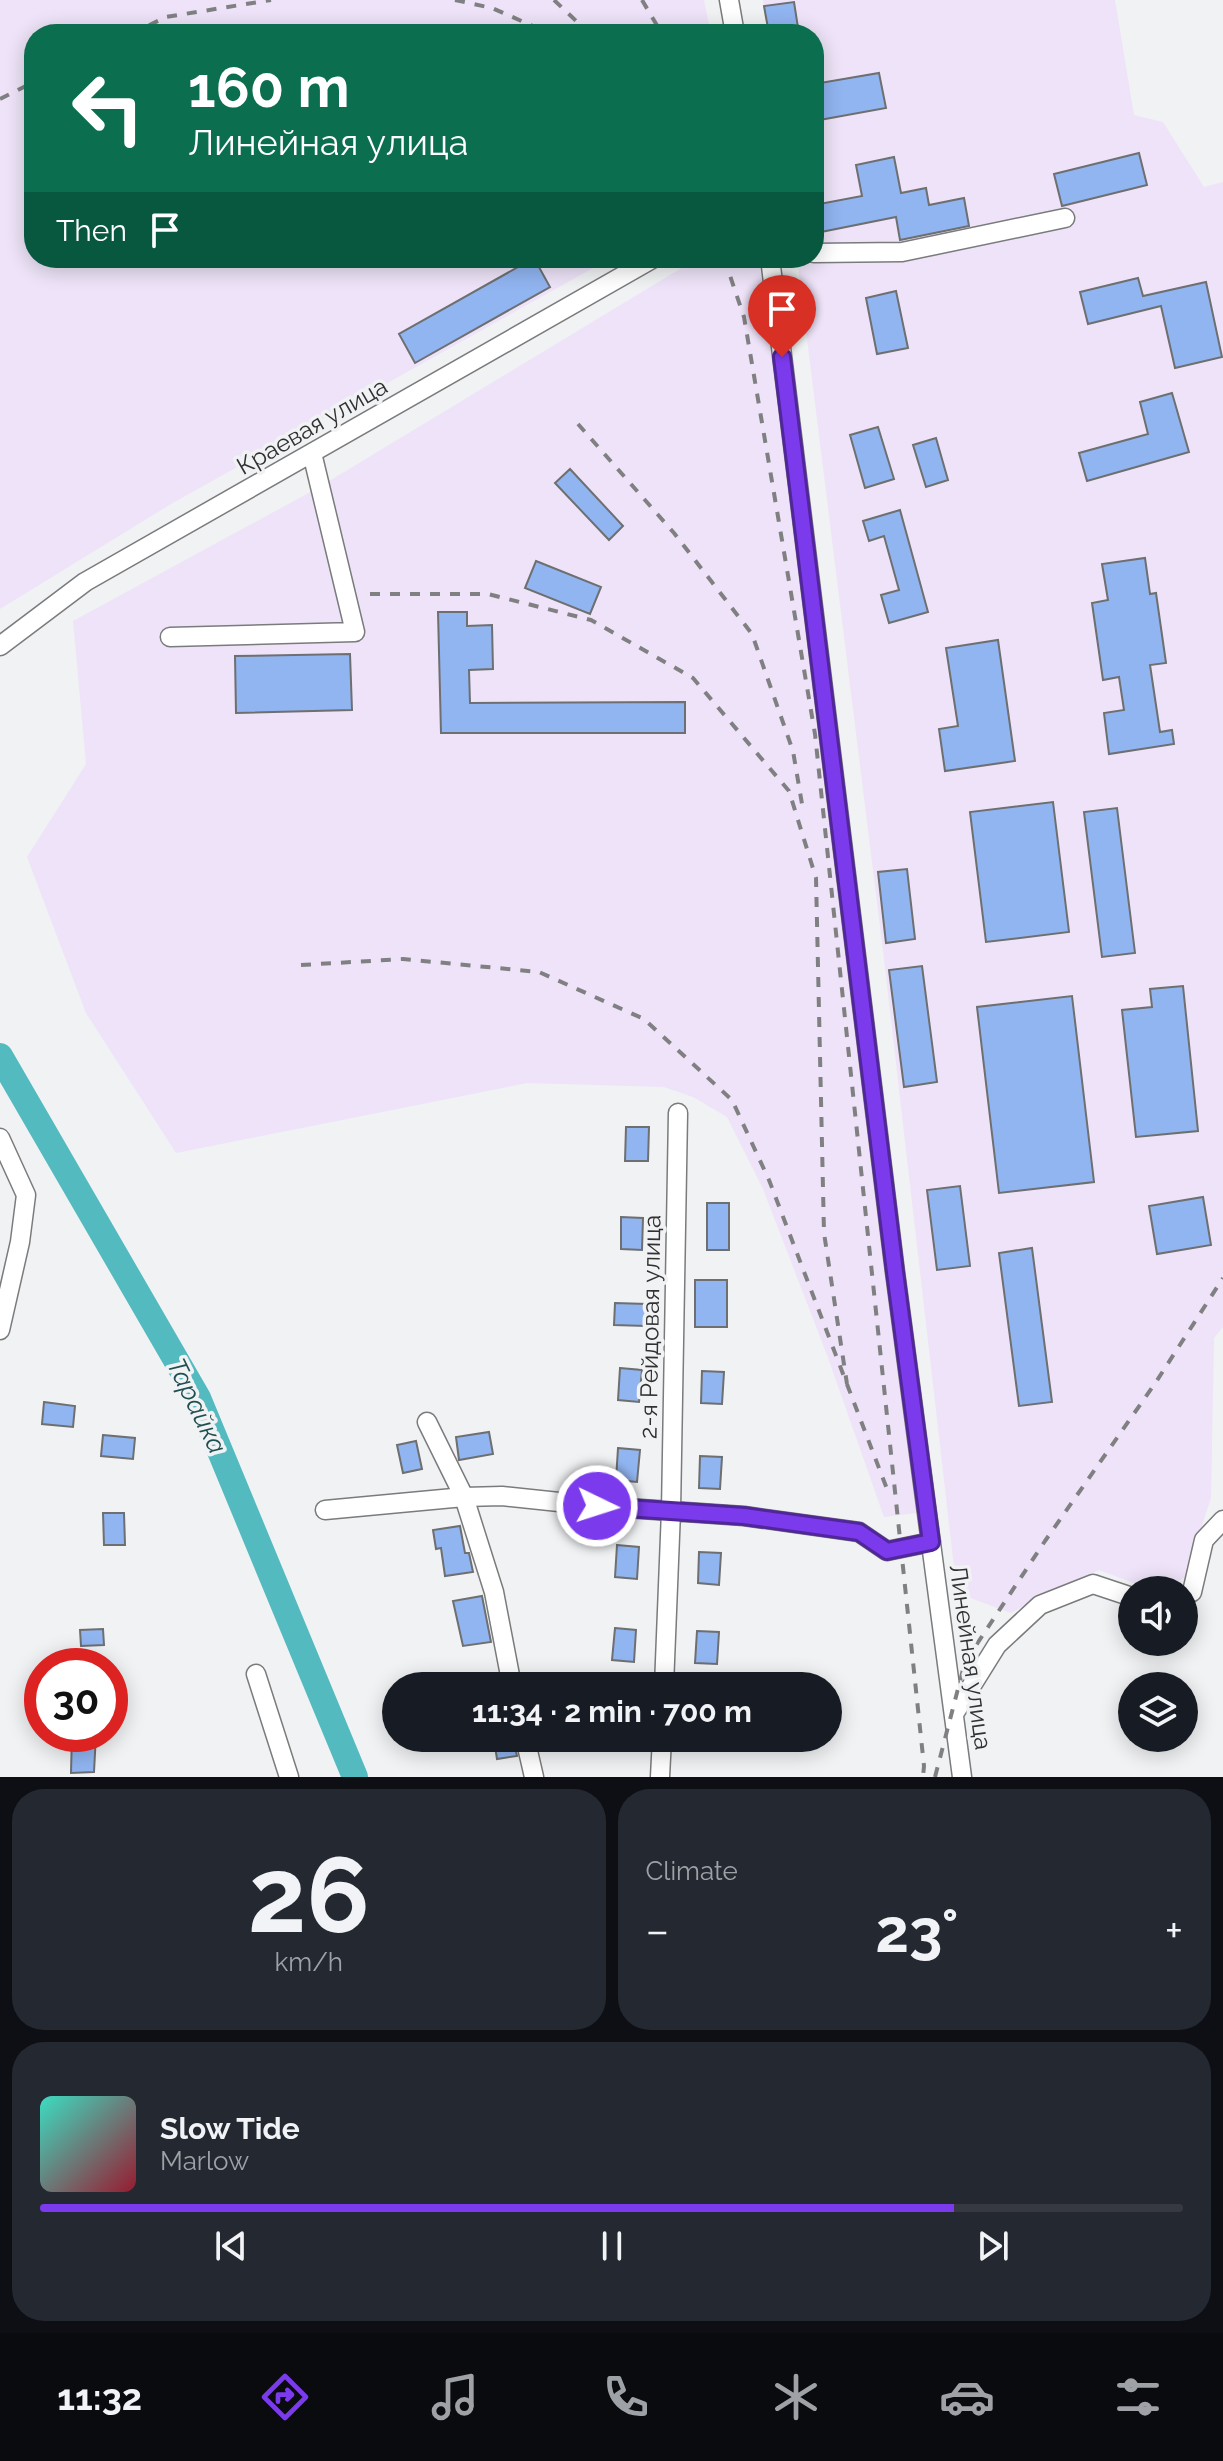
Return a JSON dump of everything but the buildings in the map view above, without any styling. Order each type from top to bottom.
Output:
[{"type":"street","points":[[729,0],[733,24]]},
{"type":"street","points":[[824,253],[902,252],[1065,218]]},
{"type":"street","name":"Краевая улица","points":[[0,646],[85,582],[636,268]]},
{"type":"street","name":"Линейная улица","points":[[778,268],[895,1272],[962,1777]]},
{"type":"street","points":[[170,637],[355,632],[312,453]]},
{"type":"street","name":"2-я Рейдовая улица","points":[[665,1672],[671,1511],[678,1113]]},
{"type":"street","points":[[0,1138],[26,1195],[20,1242],[0,1330]]},
{"type":"street","points":[[427,1422],[464,1497],[494,1592],[509,1672]]},
{"type":"street","points":[[325,1510],[502,1496],[744,1516],[859,1532],[887,1551],[931,1542]]},
{"type":"street","points":[[1196,1576],[1204,1540],[1223,1520]]},
{"type":"street","points":[[954,1714],[997,1645],[1040,1605],[1093,1584],[1118,1592]]},
{"type":"street","points":[[256,1674],[289,1777]]},
{"type":"street","points":[[528,1752],[534,1777]]},
{"type":"street","points":[[660,1777],[661,1752]]},
{"type":"shaded area","points":[[0,0],[704,0],[709,24],[24,24],[24,268],[593,268],[171,504],[0,609]]},
{"type":"shaded area","points":[[763,0],[1115,0],[1134,115],[1163,122],[1204,187],[1223,182],[1223,1327],[1214,1338],[1211,1498],[1185,1576],[1118,1577],[1099,1570],[1052,1590],[1011,1613],[957,1593],[884,959],[798,268],[824,268],[824,24],[767,24]]},
{"type":"shaded area","points":[[681,268],[760,268],[917,1513],[884,1517],[827,1355],[763,1189],[727,1117],[693,1097],[664,1087],[527,1083],[176,1153],[86,1013],[27,857],[86,764],[73,621],[316,489]]},
{"type":"waterway","name":"Тарайка","points":[[0,1056],[198,1398],[355,1777]]},
{"type":"railway","points":[[152,24],[166,17],[271,0]]},
{"type":"railway","points":[[455,0],[492,8],[528,24]]},
{"type":"railway","points":[[554,0],[579,24]]},
{"type":"railway","points":[[642,0],[656,24]]},
{"type":"railway","points":[[0,99],[24,87]]},
{"type":"railway","points":[[727,268],[744,317],[815,734],[923,1777]]},
{"type":"railway","points":[[578,424],[674,533],[752,634],[793,751],[802,804]]},
{"type":"railway","points":[[370,594],[488,594],[591,620],[693,678],[789,791],[816,878],[824,1233],[847,1384]]},
{"type":"railway","points":[[301,965],[403,959],[539,972],[644,1019],[732,1100],[769,1180],[887,1489]]},
{"type":"railway","points":[[935,1777],[965,1662],[1223,1278]]},
{"type":"route","points":[[597,1506],[744,1516],[859,1532],[887,1551],[931,1542],[782,357]]}]
